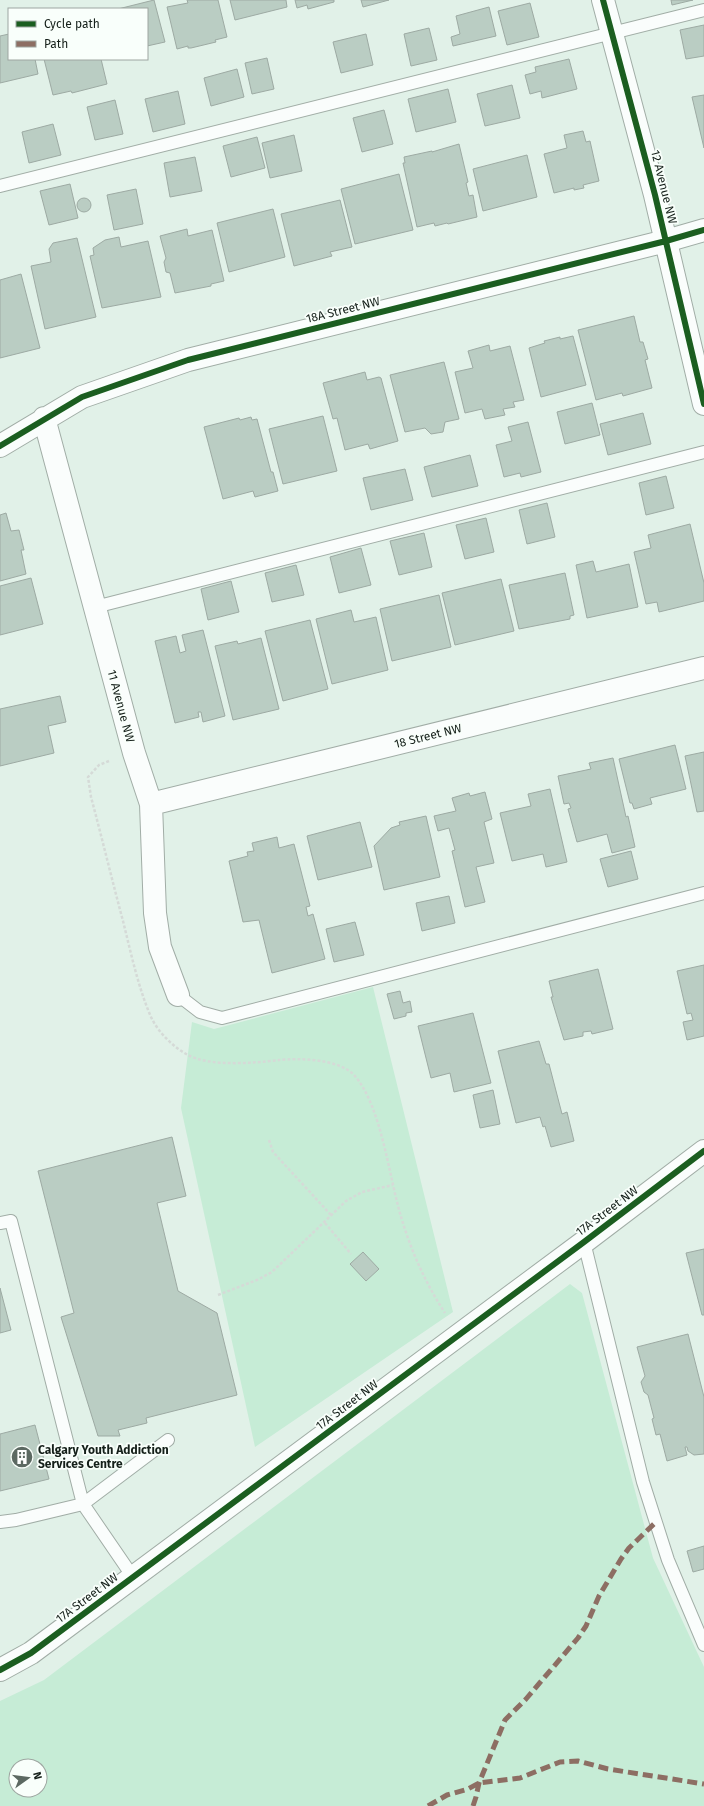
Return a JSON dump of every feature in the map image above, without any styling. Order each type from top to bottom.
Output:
[{"type":"street","name":"12 Avenue NW","points":[[603,0],[666,241],[704,404]]},
{"type":"street","name":"18A Street NW","points":[[0,446],[44,418],[82,397],[188,360],[666,241],[704,230]]},
{"type":"street","name":"11 Avenue NW","points":[[44,418],[134,753],[151,804],[155,913],[160,947],[178,995]]},
{"type":"street","name":"18 Street NW","points":[[151,804],[704,668]]},
{"type":"street","name":"17A Street NW","points":[[0,1670],[31,1653],[133,1578],[459,1336],[704,1151]]},
{"type":"lane","points":[[0,186],[704,10]]},
{"type":"lane","points":[[95,607],[704,452]]},
{"type":"lane","points":[[178,995],[200,1012],[222,1018],[704,893]]},
{"type":"lane","points":[[0,1223],[11,1221],[83,1504],[133,1578]]},
{"type":"lane","points":[[584,1242],[643,1482],[668,1560],[704,1645]]},
{"type":"lane","points":[[0,1522],[16,1520],[83,1504],[168,1440]]},
{"type":"path","points":[[134,753],[98,765],[88,777],[138,980],[152,1019],[170,1043],[189,1056],[209,1061],[237,1064],[285,1060],[315,1060],[340,1065],[353,1074],[365,1090],[374,1111],[402,1220],[418,1266],[435,1299],[459,1336]]},
{"type":"path","points":[[268,1140],[273,1152],[331,1216]]},
{"type":"path","points":[[218,1295],[257,1280],[272,1272],[303,1241],[325,1223],[346,1201],[362,1192],[393,1185]]},
{"type":"path","points":[[325,1223],[351,1254]]},
{"type":"green space","points":[[373,987],[453,1312],[255,1447],[181,1108],[192,1022],[214,1029]]},
{"type":"green space","points":[[570,1284],[582,1293],[653,1558],[704,1667],[704,1806],[0,1806],[0,1701],[44,1680]]},
{"type":"building","points":[[154,0],[165,42],[148,46],[148,8],[122,8]]},
{"type":"building","points":[[187,0],[218,0],[227,37],[215,40],[216,42],[191,48],[188,48],[188,46],[177,49],[167,7],[188,3]]},
{"type":"building","points":[[230,0],[286,0],[287,7],[235,20]]},
{"type":"building","points":[[295,0],[334,0],[334,2],[308,9],[307,5],[297,8]]},
{"type":"building","points":[[361,0],[389,0],[363,7]]},
{"type":"building","points":[[671,0],[693,0],[672,5]]},
{"type":"building","points":[[530,3],[539,37],[507,45],[498,11]]},
{"type":"building","points":[[489,7],[496,36],[453,46],[451,37],[460,34],[456,16]]},
{"type":"building","points":[[704,25],[704,56],[686,59],[680,30]]},
{"type":"building","points":[[429,28],[437,60],[411,66],[404,34]]},
{"type":"building","points":[[8,34],[8,60],[35,60],[38,74],[0,83],[0,36]]},
{"type":"building","points":[[366,34],[373,65],[341,73],[333,42]]},
{"type":"building","points":[[267,58],[274,89],[252,94],[245,63]]},
{"type":"building","points":[[569,59],[577,89],[542,98],[541,91],[530,94],[525,75],[536,72],[535,67]]},
{"type":"building","points":[[44,60],[101,60],[107,84],[72,93],[71,91],[53,95]]},
{"type":"building","points":[[237,69],[244,97],[211,106],[204,78]]},
{"type":"building","points":[[512,85],[520,118],[485,126],[477,94]]},
{"type":"building","points":[[448,89],[456,122],[416,132],[408,99]]},
{"type":"building","points":[[178,91],[185,124],[153,132],[145,99]]},
{"type":"building","points":[[704,95],[704,148],[692,97]]},
{"type":"building","points":[[115,100],[123,134],[95,140],[87,107]]},
{"type":"building","points":[[384,110],[393,144],[362,152],[353,118]]},
{"type":"building","points":[[53,124],[61,155],[29,163],[22,132]]},
{"type":"building","points":[[583,131],[586,142],[590,141],[599,181],[583,185],[584,188],[574,190],[574,188],[554,193],[544,154],[567,148],[564,135]]},
{"type":"building","points":[[294,135],[302,171],[270,178],[262,143]]},
{"type":"building","points":[[257,137],[265,168],[231,177],[223,146]]},
{"type":"building","points":[[459,144],[468,182],[466,183],[469,196],[473,195],[477,217],[448,224],[435,226],[434,223],[417,227],[403,163],[405,163],[404,157],[432,152]]},
{"type":"building","points":[[527,155],[537,197],[483,211],[473,169]]},
{"type":"building","points":[[195,157],[202,191],[170,197],[164,163]]},
{"type":"building","points":[[399,174],[413,230],[355,244],[341,189]]},
{"type":"building","points":[[70,184],[78,218],[49,225],[40,191]]},
{"type":"building","points":[[136,189],[143,224],[114,230],[107,195]]},
{"type":"building","points":[[84,198],[89,200],[91,205],[89,210],[84,212],[79,210],[77,205],[79,200]]},
{"type":"building","points":[[340,200],[352,247],[330,252],[332,256],[294,266],[281,214]]},
{"type":"building","points":[[273,209],[285,257],[229,272],[217,223]]},
{"type":"building","points":[[187,229],[188,236],[212,230],[224,281],[211,284],[211,286],[175,293],[170,273],[166,272],[164,262],[166,258],[160,236]]},
{"type":"building","points":[[119,237],[121,247],[148,241],[161,297],[102,308],[90,256],[94,255],[93,248],[105,240]]},
{"type":"building","points":[[77,238],[96,317],[45,329],[31,266],[51,262],[49,249],[53,243]]},
{"type":"building","points":[[21,274],[40,348],[0,358],[0,280]]},
{"type":"building","points":[[634,316],[640,342],[643,342],[648,359],[645,360],[652,388],[623,396],[622,393],[596,400],[578,330]]},
{"type":"building","points":[[573,336],[586,385],[541,397],[529,348],[545,343],[544,341],[560,337],[560,339]]},
{"type":"building","points":[[489,345],[490,351],[510,346],[524,400],[513,402],[515,407],[503,409],[505,415],[485,419],[482,409],[465,413],[455,372],[473,368],[468,351]]},
{"type":"building","points":[[444,362],[459,419],[445,422],[443,432],[431,434],[425,428],[405,432],[390,375]]},
{"type":"building","points":[[365,372],[367,380],[379,377],[381,378],[398,441],[370,449],[368,444],[345,450],[337,418],[333,419],[323,383]]},
{"type":"building","points":[[592,403],[600,435],[565,444],[557,412]]},
{"type":"building","points":[[643,413],[651,444],[608,455],[600,424]]},
{"type":"building","points":[[323,416],[337,471],[283,484],[269,429]]},
{"type":"building","points":[[251,417],[252,420],[257,419],[271,472],[273,472],[278,491],[255,497],[253,491],[223,499],[204,427],[239,418],[240,420]]},
{"type":"building","points":[[528,422],[541,472],[521,477],[520,473],[504,477],[496,445],[512,441],[508,427]]},
{"type":"building","points":[[470,455],[478,486],[432,497],[424,467]]},
{"type":"building","points":[[405,469],[413,500],[371,510],[363,478]]},
{"type":"building","points":[[666,476],[674,508],[646,515],[639,483]]},
{"type":"building","points":[[547,503],[555,537],[527,544],[519,510]]},
{"type":"building","points":[[6,513],[11,531],[19,530],[24,550],[21,550],[26,574],[0,581],[0,515]]},
{"type":"building","points":[[486,518],[494,552],[465,559],[456,525]]},
{"type":"building","points":[[690,524],[704,583],[704,601],[659,612],[657,602],[646,604],[634,552],[651,548],[648,535]]},
{"type":"building","points":[[424,533],[432,567],[399,575],[390,541]]},
{"type":"building","points":[[361,548],[371,585],[339,593],[330,557]]},
{"type":"building","points":[[593,561],[596,572],[629,564],[638,607],[587,618],[576,565]]},
{"type":"building","points":[[296,565],[304,595],[272,602],[265,573]]},
{"type":"building","points":[[565,573],[574,615],[570,616],[570,619],[519,629],[509,585]]},
{"type":"building","points":[[31,578],[43,624],[0,635],[0,586]]},
{"type":"building","points":[[501,579],[514,631],[455,645],[442,593]]},
{"type":"building","points":[[231,581],[239,612],[208,620],[201,589]]},
{"type":"building","points":[[439,595],[451,647],[392,661],[380,609]]},
{"type":"building","points":[[351,610],[354,622],[376,617],[388,670],[332,684],[316,619]]},
{"type":"building","points":[[310,620],[328,689],[283,701],[265,631]]},
{"type":"building","points":[[203,630],[225,716],[203,722],[201,712],[198,712],[199,717],[175,723],[155,641],[176,636],[180,653],[186,651],[182,635]]},
{"type":"building","points":[[261,638],[279,709],[233,720],[215,646],[237,641],[238,644]]},
{"type":"building","points":[[60,696],[66,722],[48,726],[54,753],[0,766],[0,709]]},
{"type":"building","points":[[675,745],[686,789],[650,798],[652,804],[634,809],[632,803],[630,803],[619,759]]},
{"type":"building","points":[[704,752],[704,811],[697,812],[685,756]]},
{"type":"building","points":[[613,758],[626,817],[628,816],[635,847],[612,853],[607,834],[577,842],[568,809],[571,808],[569,803],[564,804],[558,776],[591,769],[589,763]]},
{"type":"building","points":[[550,789],[567,862],[546,867],[543,854],[512,861],[500,813],[531,806],[528,794]]},
{"type":"building","points":[[485,792],[492,819],[484,822],[494,863],[476,867],[485,902],[465,907],[452,851],[455,850],[449,828],[438,831],[434,816],[456,811],[452,798],[469,793],[470,796]]},
{"type":"building","points":[[426,816],[440,877],[384,890],[374,846],[391,828],[400,825],[399,822]]},
{"type":"building","points":[[360,822],[372,867],[318,880],[307,836]]},
{"type":"building","points":[[277,837],[279,848],[294,844],[310,906],[306,907],[308,916],[313,914],[325,959],[272,973],[259,920],[243,922],[229,861],[248,856],[247,852],[254,851],[252,843]]},
{"type":"building","points":[[631,851],[638,879],[608,887],[600,859]]},
{"type":"building","points":[[449,896],[455,923],[422,931],[416,903]]},
{"type":"building","points":[[355,922],[364,955],[334,962],[326,929]]},
{"type":"building","points":[[704,965],[704,1036],[687,1040],[683,1022],[693,1020],[691,1013],[687,1014],[677,971]]},
{"type":"building","points":[[598,969],[613,1029],[592,1034],[591,1031],[583,1032],[583,1036],[564,1040],[551,997],[553,997],[549,981]]},
{"type":"building","points":[[400,991],[403,1003],[410,1001],[412,1012],[406,1013],[406,1016],[394,1019],[387,994]]},
{"type":"building","points":[[473,1013],[491,1083],[454,1092],[450,1073],[431,1078],[418,1026]]},
{"type":"building","points":[[539,1041],[546,1064],[549,1064],[562,1114],[567,1112],[574,1141],[551,1147],[545,1126],[543,1127],[540,1117],[516,1123],[498,1051]]},
{"type":"building","points":[[493,1090],[500,1124],[480,1128],[473,1095]]},
{"type":"building","points":[[172,1137],[186,1196],[157,1203],[178,1291],[217,1313],[237,1395],[146,1418],[147,1423],[118,1430],[120,1436],[98,1436],[61,1317],[74,1313],[38,1171]]},
{"type":"building","points":[[704,1249],[704,1315],[702,1315],[686,1253]]},
{"type":"building","points":[[363,1252],[379,1269],[366,1281],[350,1264]]},
{"type":"building","points":[[0,1288],[11,1330],[0,1333]]},
{"type":"building","points":[[688,1334],[704,1397],[704,1454],[694,1455],[688,1451],[687,1447],[685,1447],[687,1455],[667,1461],[660,1434],[656,1435],[652,1419],[654,1418],[648,1395],[644,1392],[641,1382],[645,1376],[637,1347]]},
{"type":"building","name":"Calgary Youth Addiction Services Centre","points":[[35,1425],[49,1479],[0,1491],[0,1434]]},
{"type":"building","points":[[704,1546],[704,1569],[693,1572],[687,1551]]},
{"type":"marked path","points":[[473,1806],[479,1783],[505,1720],[526,1699],[578,1638],[586,1626],[599,1596],[621,1559],[629,1548],[656,1522]]},
{"type":"marked path","points":[[428,1806],[447,1795],[468,1789],[479,1783],[520,1778],[560,1762],[578,1761],[608,1769],[704,1784]]},
{"type":"cycle path","points":[[603,0],[655,195],[704,404]]},
{"type":"cycle path","points":[[0,446],[82,397],[188,360],[666,241],[704,230]]},
{"type":"cycle path","points":[[0,1670],[31,1653],[704,1151]]},
{"type":"place","name":"Calgary Youth Addiction Services Centre","points":[[22,1457]]}]
